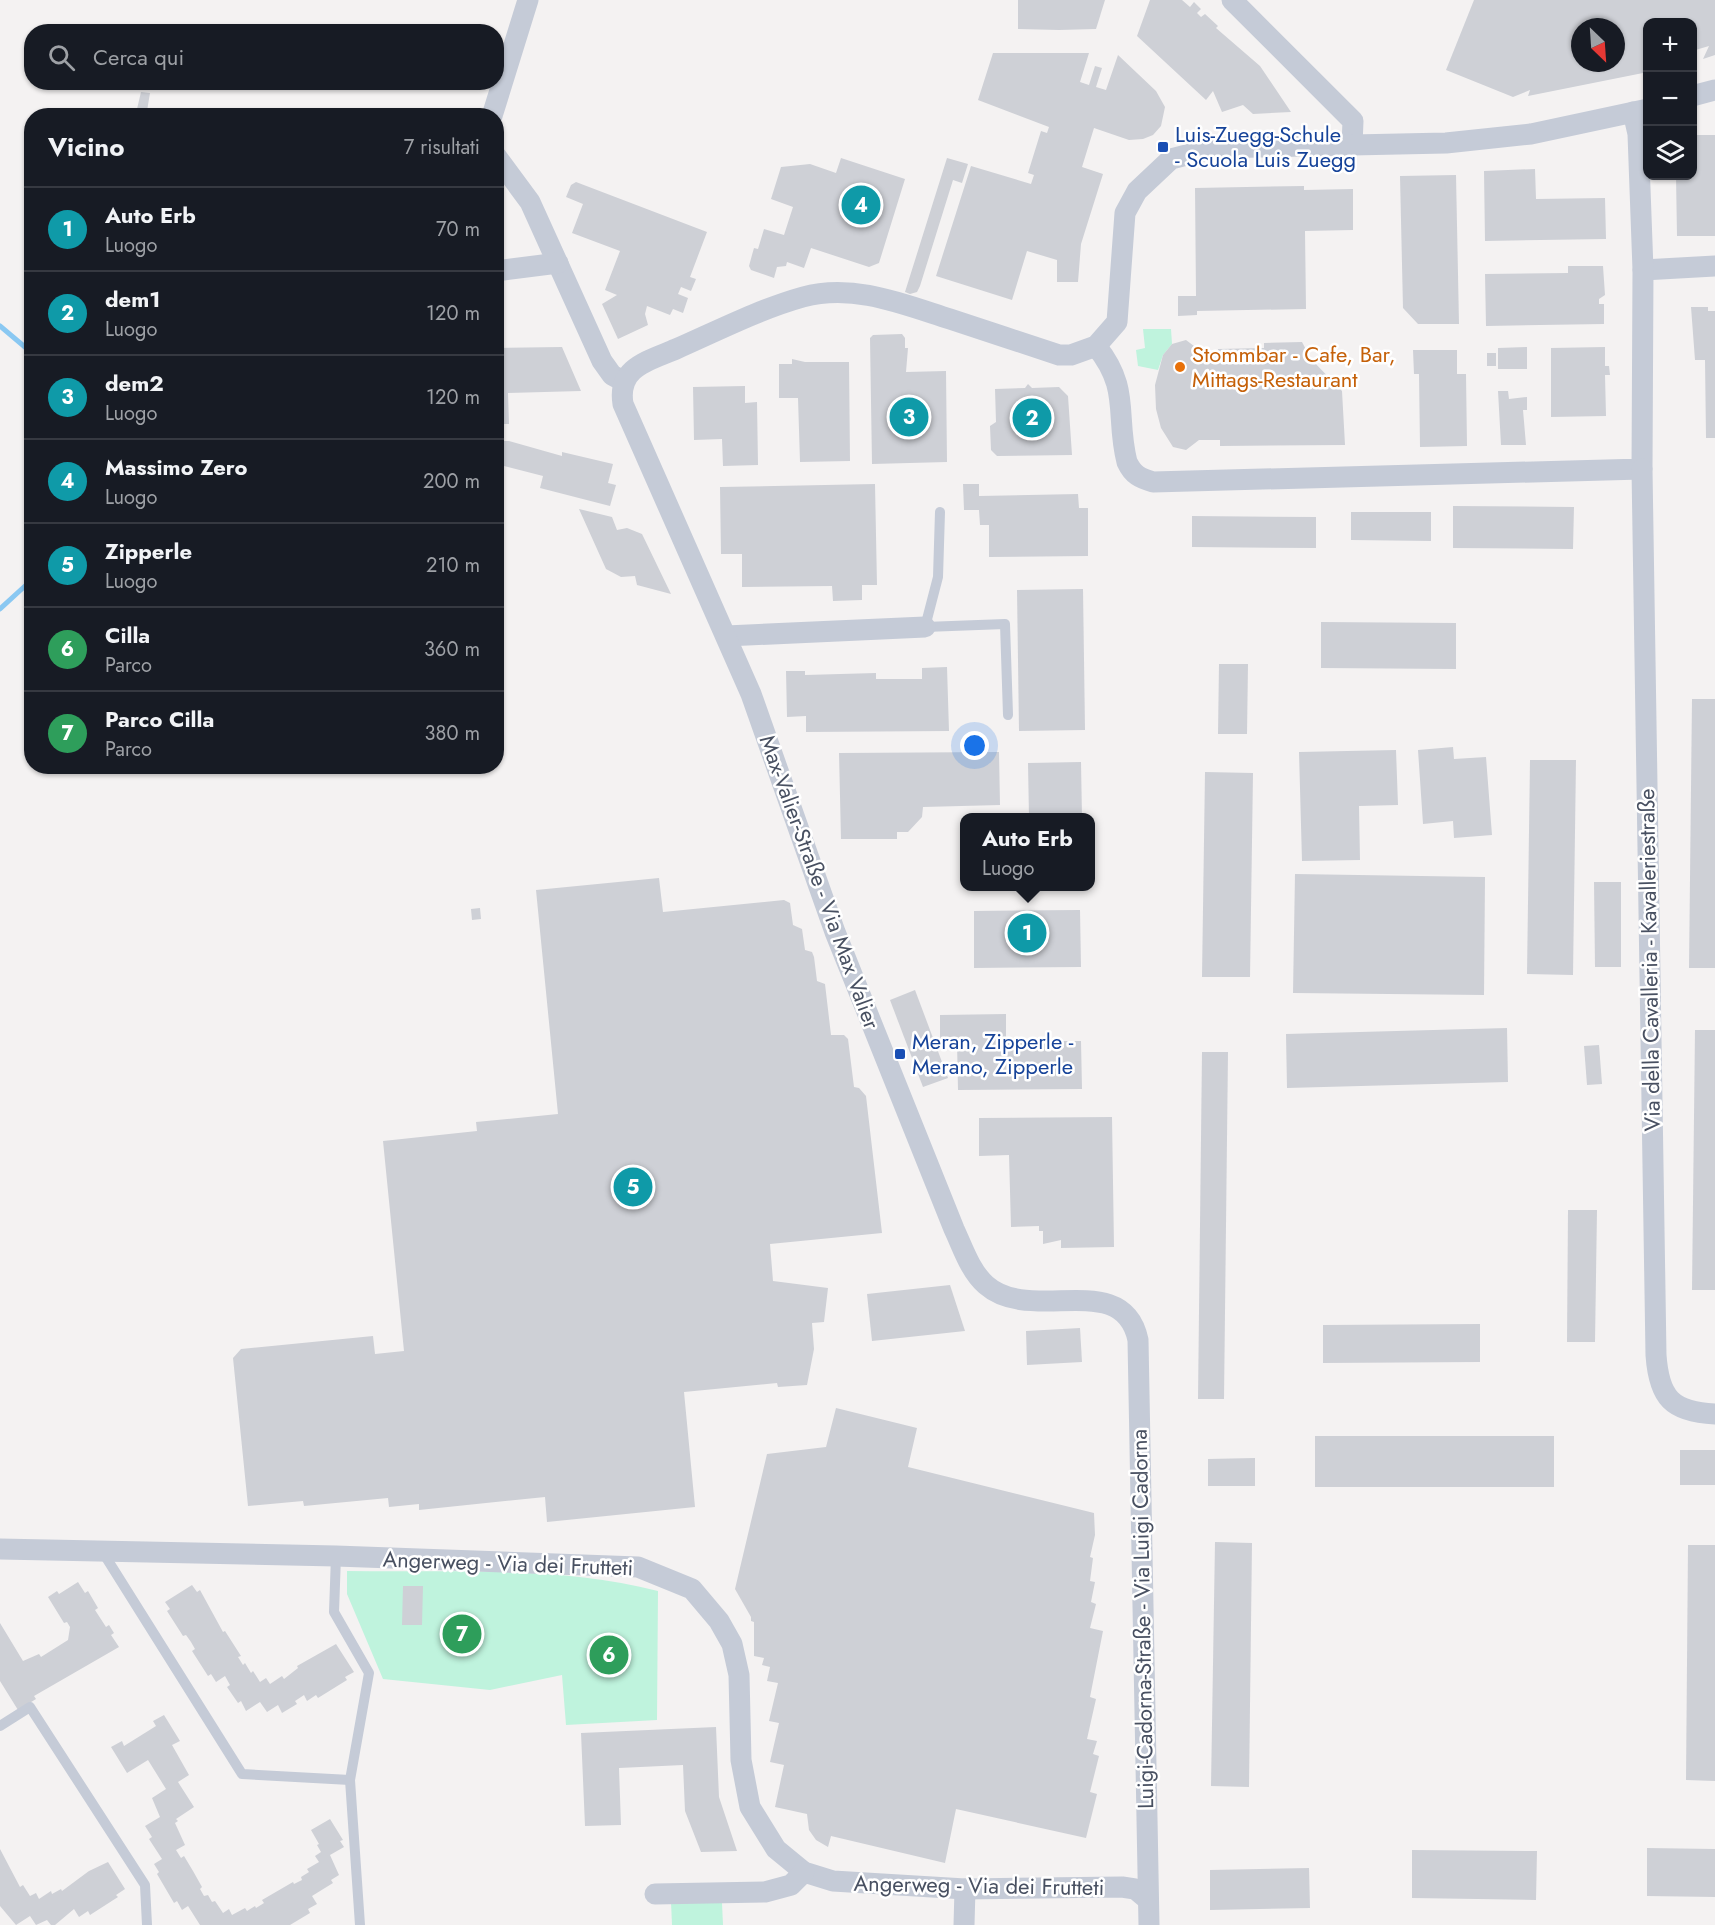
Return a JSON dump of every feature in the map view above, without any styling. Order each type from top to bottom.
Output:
[{"type":"street","points":[[504,77],[528,0]]},
{"type":"street","points":[[1232,0],[1353,121],[1352,145]]},
{"type":"street","points":[[494,108],[500,90]]},
{"type":"street","points":[[1697,95],[1715,90]]},
{"type":"street","points":[[504,167],[530,202],[602,361],[612,375],[623,381],[631,371],[666,354],[783,304],[825,293],[868,294],[1059,355],[1071,355],[1096,346],[1117,322],[1125,213],[1137,191],[1155,171],[1170,159],[1214,148],[1446,143],[1531,134],[1640,111]]},
{"type":"street","name":"Via della Cavalleria - Kavalleriestraße","points":[[1640,111],[1638,134],[1643,270],[1642,469],[1657,1374],[1663,1391],[1674,1404],[1690,1413],[1715,1414]]},
{"type":"street","points":[[504,270],[558,263]]},
{"type":"street","points":[[1643,270],[1715,267]]},
{"type":"street","points":[[1096,346],[1108,362],[1118,383],[1127,462],[1131,471],[1140,478],[1153,482],[1642,469]]},
{"type":"street","name":"Max-Valier-Straße - Via Max Valier","points":[[623,381],[623,404],[751,694],[835,932],[973,1271],[987,1286],[1005,1297],[1028,1302],[1108,1302],[1128,1315]]},
{"type":"street","points":[[726,636],[925,627]]},
{"type":"street","name":"Luigi-Cadorna-Straße - Via Luigi Cadorna","points":[[1128,1315],[1135,1326],[1138,1340],[1149,1925]]},
{"type":"street","name":"Angerweg - Via dei Frutteti","points":[[0,1550],[336,1556],[638,1567],[692,1589],[719,1621],[732,1644],[739,1675],[741,1760],[750,1807],[776,1850],[804,1872],[833,1881],[965,1888],[1122,1887],[1134,1889],[1147,1899]]},
{"type":"street","points":[[655,1894],[765,1892],[791,1885],[804,1872]]},
{"type":"street","points":[[964,1925],[965,1888]]},
{"type":"lane","points":[[940,512],[938,577],[925,627],[1005,624],[1008,715]]},
{"type":"lane","points":[[102,1551],[242,1774],[350,1780]]},
{"type":"lane","points":[[336,1556],[334,1612],[369,1673],[350,1780],[360,1925]]},
{"type":"lane","points":[[0,1726],[30,1707],[145,1885],[147,1925]]},
{"type":"green space","points":[[1143,329],[1171,329],[1172,344],[1163,355],[1158,370],[1138,366],[1136,350],[1145,348]]},
{"type":"green space","points":[[347,1571],[543,1574],[582,1577],[658,1591],[657,1720],[566,1725],[562,1675],[490,1690],[383,1679],[347,1594]]},
{"type":"green space","points":[[671,1902],[722,1903],[723,1925],[672,1925]]},
{"type":"building","points":[[1018,0],[1105,0],[1096,29],[1059,30],[1018,29]]},
{"type":"building","points":[[1150,0],[1182,0],[1190,7],[1194,2],[1201,9],[1197,13],[1201,17],[1205,14],[1218,26],[1216,28],[1260,66],[1291,112],[1253,114],[1243,105],[1222,112],[1213,91],[1206,100],[1137,36]]},
{"type":"building","points":[[1474,0],[1715,0],[1715,55],[1703,59],[1709,46],[1697,50],[1697,18],[1643,18],[1643,73],[1528,96],[1530,90],[1513,97],[1446,70]]},
{"type":"building","points":[[993,53],[1089,53],[1080,82],[1089,85],[1095,66],[1102,68],[1096,87],[1106,90],[1118,55],[1156,91],[1165,107],[1161,126],[1153,135],[1143,139],[1129,140],[1094,128],[1082,167],[1103,174],[1081,244],[1078,282],[1057,282],[1057,260],[1027,251],[1012,300],[936,276],[971,166],[1031,184],[1034,175],[1028,173],[1041,131],[1047,133],[1049,127],[978,100]]},
{"type":"building","points":[[141,92],[150,93],[148,108],[137,108]]},
{"type":"building","points":[[1697,135],[1715,135],[1715,236],[1677,236],[1676,180],[1697,180]]},
{"type":"building","points":[[841,158],[905,179],[879,263],[869,267],[811,248],[804,268],[787,262],[786,266],[777,267],[774,278],[751,270],[749,266],[754,248],[758,249],[764,229],[784,235],[793,207],[771,199],[781,167],[810,164],[836,173]]},
{"type":"building","points":[[947,158],[968,164],[962,183],[953,180],[920,286],[917,292],[910,294],[905,292]]},
{"type":"building","points":[[1535,169],[1536,199],[1605,198],[1606,239],[1485,241],[1484,171]]},
{"type":"building","points":[[1456,175],[1459,324],[1418,324],[1403,308],[1400,176]]},
{"type":"building","points":[[576,182],[707,232],[690,277],[696,279],[691,291],[681,287],[678,294],[688,298],[683,313],[673,309],[670,315],[647,306],[645,314],[648,325],[618,339],[602,304],[617,295],[605,290],[620,251],[572,233],[583,204],[566,197],[571,185]]},
{"type":"building","points":[[1304,186],[1304,190],[1353,189],[1353,230],[1305,231],[1306,309],[1197,311],[1197,315],[1178,316],[1178,296],[1196,296],[1195,188]]},
{"type":"building","points":[[1568,266],[1603,266],[1605,295],[1599,299],[1599,304],[1604,304],[1604,324],[1486,326],[1485,274],[1568,273]]},
{"type":"building","points":[[1691,307],[1708,307],[1708,311],[1715,311],[1715,438],[1706,438],[1705,360],[1695,360]]},
{"type":"building","points":[[902,334],[905,338],[905,348],[908,348],[906,372],[946,371],[947,462],[872,464],[870,338],[873,335]]},
{"type":"building","points":[[1186,340],[1194,346],[1202,358],[1206,358],[1208,363],[1219,362],[1218,349],[1264,348],[1264,343],[1302,342],[1311,359],[1342,391],[1345,445],[1220,446],[1220,440],[1199,440],[1186,450],[1173,447],[1161,428],[1156,409],[1155,385],[1163,355],[1172,344]]},
{"type":"building","points":[[562,347],[581,391],[508,393],[509,424],[504,424],[504,348]]},
{"type":"building","points":[[1527,347],[1527,369],[1498,369],[1498,348]]},
{"type":"building","points":[[1605,347],[1605,366],[1609,366],[1610,375],[1605,375],[1606,416],[1551,417],[1551,348]]},
{"type":"building","points":[[1413,350],[1457,350],[1457,374],[1466,374],[1467,446],[1420,447],[1419,374],[1414,374]]},
{"type":"building","points":[[1487,353],[1496,353],[1496,366],[1487,366]]},
{"type":"building","points":[[792,359],[805,362],[849,362],[850,461],[800,462],[798,398],[779,398],[779,364],[792,364]]},
{"type":"building","points":[[1028,384],[1032,388],[1059,387],[1068,396],[1072,455],[997,456],[991,450],[990,426],[996,422],[995,389],[1025,388]]},
{"type":"building","points":[[745,386],[745,403],[757,402],[758,465],[723,466],[722,439],[694,440],[693,387]]},
{"type":"building","points":[[1498,391],[1508,391],[1509,399],[1527,397],[1527,410],[1523,410],[1526,445],[1501,445]]},
{"type":"building","points":[[504,441],[562,456],[562,452],[613,464],[608,483],[616,485],[610,506],[540,488],[543,476],[504,466]]},
{"type":"building","points":[[875,484],[877,585],[862,585],[862,600],[833,601],[832,586],[742,587],[742,554],[721,554],[720,487]]},
{"type":"building","points":[[963,484],[979,484],[979,496],[1078,494],[1079,508],[1088,508],[1088,556],[989,557],[989,525],[980,525],[979,510],[964,510]]},
{"type":"building","points":[[1453,506],[1574,507],[1573,549],[1453,548]]},
{"type":"building","points":[[579,509],[612,517],[617,530],[627,528],[642,534],[671,594],[637,585],[635,576],[621,577],[606,569]]},
{"type":"building","points":[[1351,512],[1431,512],[1431,541],[1351,540]]},
{"type":"building","points":[[1192,516],[1316,517],[1316,548],[1192,547]]},
{"type":"building","points":[[1083,589],[1085,730],[1019,731],[1017,590]]},
{"type":"building","points":[[1321,622],[1456,623],[1456,669],[1321,668]]},
{"type":"building","points":[[1219,664],[1248,664],[1247,734],[1218,734]]},
{"type":"building","points":[[947,667],[949,731],[806,732],[806,716],[787,717],[786,671],[805,671],[805,675],[876,673],[876,679],[922,679],[922,668]]},
{"type":"building","points":[[1692,699],[1715,699],[1715,968],[1689,968]]},
{"type":"building","points":[[1453,747],[1454,759],[1486,757],[1492,835],[1454,838],[1453,821],[1423,824],[1418,750]]},
{"type":"building","points":[[1396,750],[1398,805],[1359,806],[1360,860],[1302,861],[1299,752]]},
{"type":"building","points":[[999,752],[1000,805],[923,807],[922,817],[908,832],[897,832],[897,839],[841,839],[839,753]]},
{"type":"building","points":[[1530,760],[1576,760],[1573,975],[1527,974]]},
{"type":"building","points":[[1081,762],[1082,813],[1029,813],[1028,763]]},
{"type":"building","points":[[1205,772],[1253,773],[1250,977],[1202,977]]},
{"type":"building","points":[[1295,874],[1485,877],[1484,995],[1293,993]]},
{"type":"building","points":[[659,878],[663,912],[784,900],[790,903],[793,925],[802,929],[805,950],[812,952],[814,957],[817,981],[825,984],[831,1035],[844,1035],[848,1039],[854,1087],[859,1088],[866,1096],[882,1233],[770,1244],[773,1281],[828,1288],[824,1322],[812,1323],[814,1349],[807,1385],[778,1387],[777,1383],[684,1392],[695,1507],[547,1522],[545,1497],[419,1510],[419,1504],[389,1507],[388,1498],[304,1506],[303,1501],[248,1506],[233,1358],[241,1349],[373,1336],[375,1354],[404,1351],[383,1141],[477,1131],[476,1122],[558,1114],[536,890]]},
{"type":"building","points":[[1594,882],[1621,882],[1621,967],[1595,967]]},
{"type":"building","points":[[480,908],[481,919],[472,920],[471,909]]},
{"type":"building","points":[[1080,910],[1081,967],[974,968],[974,911]]},
{"type":"building","points":[[915,990],[948,1078],[923,1087],[890,1000]]},
{"type":"building","points":[[1006,1014],[1006,1041],[1081,1041],[1082,1089],[958,1090],[957,1042],[940,1042],[940,1015]]},
{"type":"building","points":[[1507,1028],[1508,1082],[1287,1088],[1286,1034]]},
{"type":"building","points":[[1695,1030],[1715,1030],[1715,1290],[1692,1290]]},
{"type":"building","points":[[1599,1045],[1602,1084],[1587,1085],[1584,1046]]},
{"type":"building","points":[[1202,1052],[1228,1052],[1224,1399],[1198,1399]]},
{"type":"building","points":[[1112,1117],[1114,1247],[1061,1248],[1061,1240],[1043,1244],[1043,1231],[1039,1231],[1039,1226],[1011,1227],[1009,1155],[979,1156],[979,1118]]},
{"type":"building","points":[[1568,1210],[1597,1210],[1595,1342],[1567,1342]]},
{"type":"building","points":[[950,1285],[965,1331],[872,1341],[867,1294]]},
{"type":"building","points":[[1480,1324],[1480,1362],[1323,1363],[1323,1325]]},
{"type":"building","points":[[1080,1328],[1082,1362],[1027,1365],[1026,1331]]},
{"type":"building","points":[[836,1408],[917,1428],[908,1467],[1094,1513],[1095,1535],[1090,1557],[1093,1558],[1090,1581],[1095,1582],[1091,1602],[1096,1604],[1090,1628],[1103,1631],[1090,1697],[1096,1699],[1087,1739],[1097,1741],[1093,1754],[1099,1756],[1090,1792],[1097,1794],[1086,1838],[956,1809],[945,1863],[831,1836],[828,1847],[816,1840],[809,1830],[807,1814],[775,1807],[784,1765],[770,1762],[779,1723],[769,1721],[778,1683],[767,1681],[770,1667],[762,1665],[764,1658],[754,1656],[754,1622],[751,1621],[735,1589],[767,1454],[826,1447]]},
{"type":"building","points":[[1315,1436],[1554,1436],[1554,1487],[1315,1487]]},
{"type":"building","points":[[1680,1450],[1715,1450],[1715,1485],[1680,1485]]},
{"type":"building","points":[[1255,1458],[1255,1486],[1208,1486],[1208,1459]]},
{"type":"building","points":[[1215,1542],[1252,1543],[1249,1787],[1211,1786]]},
{"type":"building","points":[[1688,1545],[1715,1545],[1715,1781],[1686,1780]]},
{"type":"building","points":[[78,1582],[85,1593],[88,1591],[98,1608],[95,1610],[106,1627],[109,1625],[114,1633],[111,1635],[119,1647],[34,1696],[36,1699],[18,1710],[0,1681],[0,1623],[23,1661],[39,1654],[41,1657],[68,1640],[70,1627],[67,1622],[64,1623],[48,1597],[57,1591],[59,1594]]},
{"type":"building","points":[[192,1585],[197,1592],[200,1590],[223,1632],[225,1631],[241,1656],[238,1657],[243,1665],[245,1663],[260,1682],[266,1678],[270,1684],[282,1676],[284,1679],[298,1668],[297,1666],[336,1644],[354,1672],[345,1677],[347,1680],[318,1698],[316,1695],[307,1701],[304,1695],[295,1701],[297,1704],[282,1713],[278,1705],[267,1712],[260,1702],[246,1711],[241,1701],[238,1703],[227,1687],[230,1685],[225,1676],[216,1682],[211,1674],[208,1676],[192,1651],[195,1649],[191,1642],[186,1635],[183,1636],[167,1611],[170,1609],[165,1602]]},
{"type":"building","points":[[403,1586],[423,1586],[422,1625],[402,1625]]},
{"type":"building","points":[[164,1715],[180,1741],[172,1745],[189,1775],[178,1782],[194,1807],[176,1819],[178,1821],[175,1823],[185,1845],[176,1850],[181,1858],[184,1856],[202,1887],[200,1889],[204,1896],[208,1895],[212,1902],[215,1901],[223,1913],[229,1909],[232,1915],[245,1908],[247,1911],[255,1906],[256,1908],[264,1903],[262,1900],[293,1882],[294,1884],[302,1880],[301,1877],[309,1872],[307,1869],[319,1862],[315,1856],[321,1852],[311,1830],[330,1819],[343,1840],[340,1841],[344,1847],[330,1855],[339,1875],[331,1880],[333,1883],[312,1896],[317,1904],[308,1909],[310,1913],[290,1925],[200,1925],[188,1906],[182,1910],[177,1901],[174,1903],[157,1874],[159,1872],[154,1864],[162,1859],[149,1839],[152,1837],[145,1826],[160,1817],[152,1798],[166,1789],[148,1760],[127,1773],[111,1747],[122,1741],[124,1746],[156,1726],[153,1721]]},
{"type":"building","points":[[716,1727],[719,1797],[737,1851],[701,1852],[685,1811],[683,1765],[619,1768],[621,1825],[585,1826],[581,1733]]},
{"type":"building","points":[[1647,1848],[1715,1849],[1715,1897],[1647,1896]]},
{"type":"building","points":[[0,1849],[20,1887],[23,1885],[30,1896],[36,1893],[39,1899],[51,1891],[52,1894],[61,1889],[62,1891],[89,1871],[108,1862],[125,1889],[116,1895],[118,1897],[90,1915],[88,1911],[79,1917],[74,1909],[55,1925],[51,1925],[47,1920],[36,1925],[30,1916],[16,1925],[0,1906]]},
{"type":"building","points":[[1412,1850],[1537,1851],[1536,1900],[1412,1898]]},
{"type":"building","points":[[1309,1868],[1310,1908],[1210,1910],[1210,1870]]},
{"type":"waterway","points":[[0,326],[24,346]]},
{"type":"waterway","points":[[0,609],[24,587]]},
{"type":"place","name":"Luis-Zuegg-Schule - Scuola Luis Zuegg","points":[[1163,147]]},
{"type":"place","name":"Massimo Zero","points":[[861,205]]},
{"type":"place","name":"Stommbar - Cafe, Bar, Mittags-Restaurant","points":[[1180,367]]},
{"type":"place","name":"dem2","points":[[909,417]]},
{"type":"place","name":"dem1","points":[[1032,418]]},
{"type":"place","name":"Auto Erb","points":[[1027,933]]},
{"type":"place","name":"Meran, Zipperle - Merano, Zipperle","points":[[900,1054]]},
{"type":"place","name":"Zipperle","points":[[633,1187]]},
{"type":"place","name":"Parco Cilla","points":[[462,1634]]},
{"type":"place","name":"Cilla","points":[[609,1655]]}]
